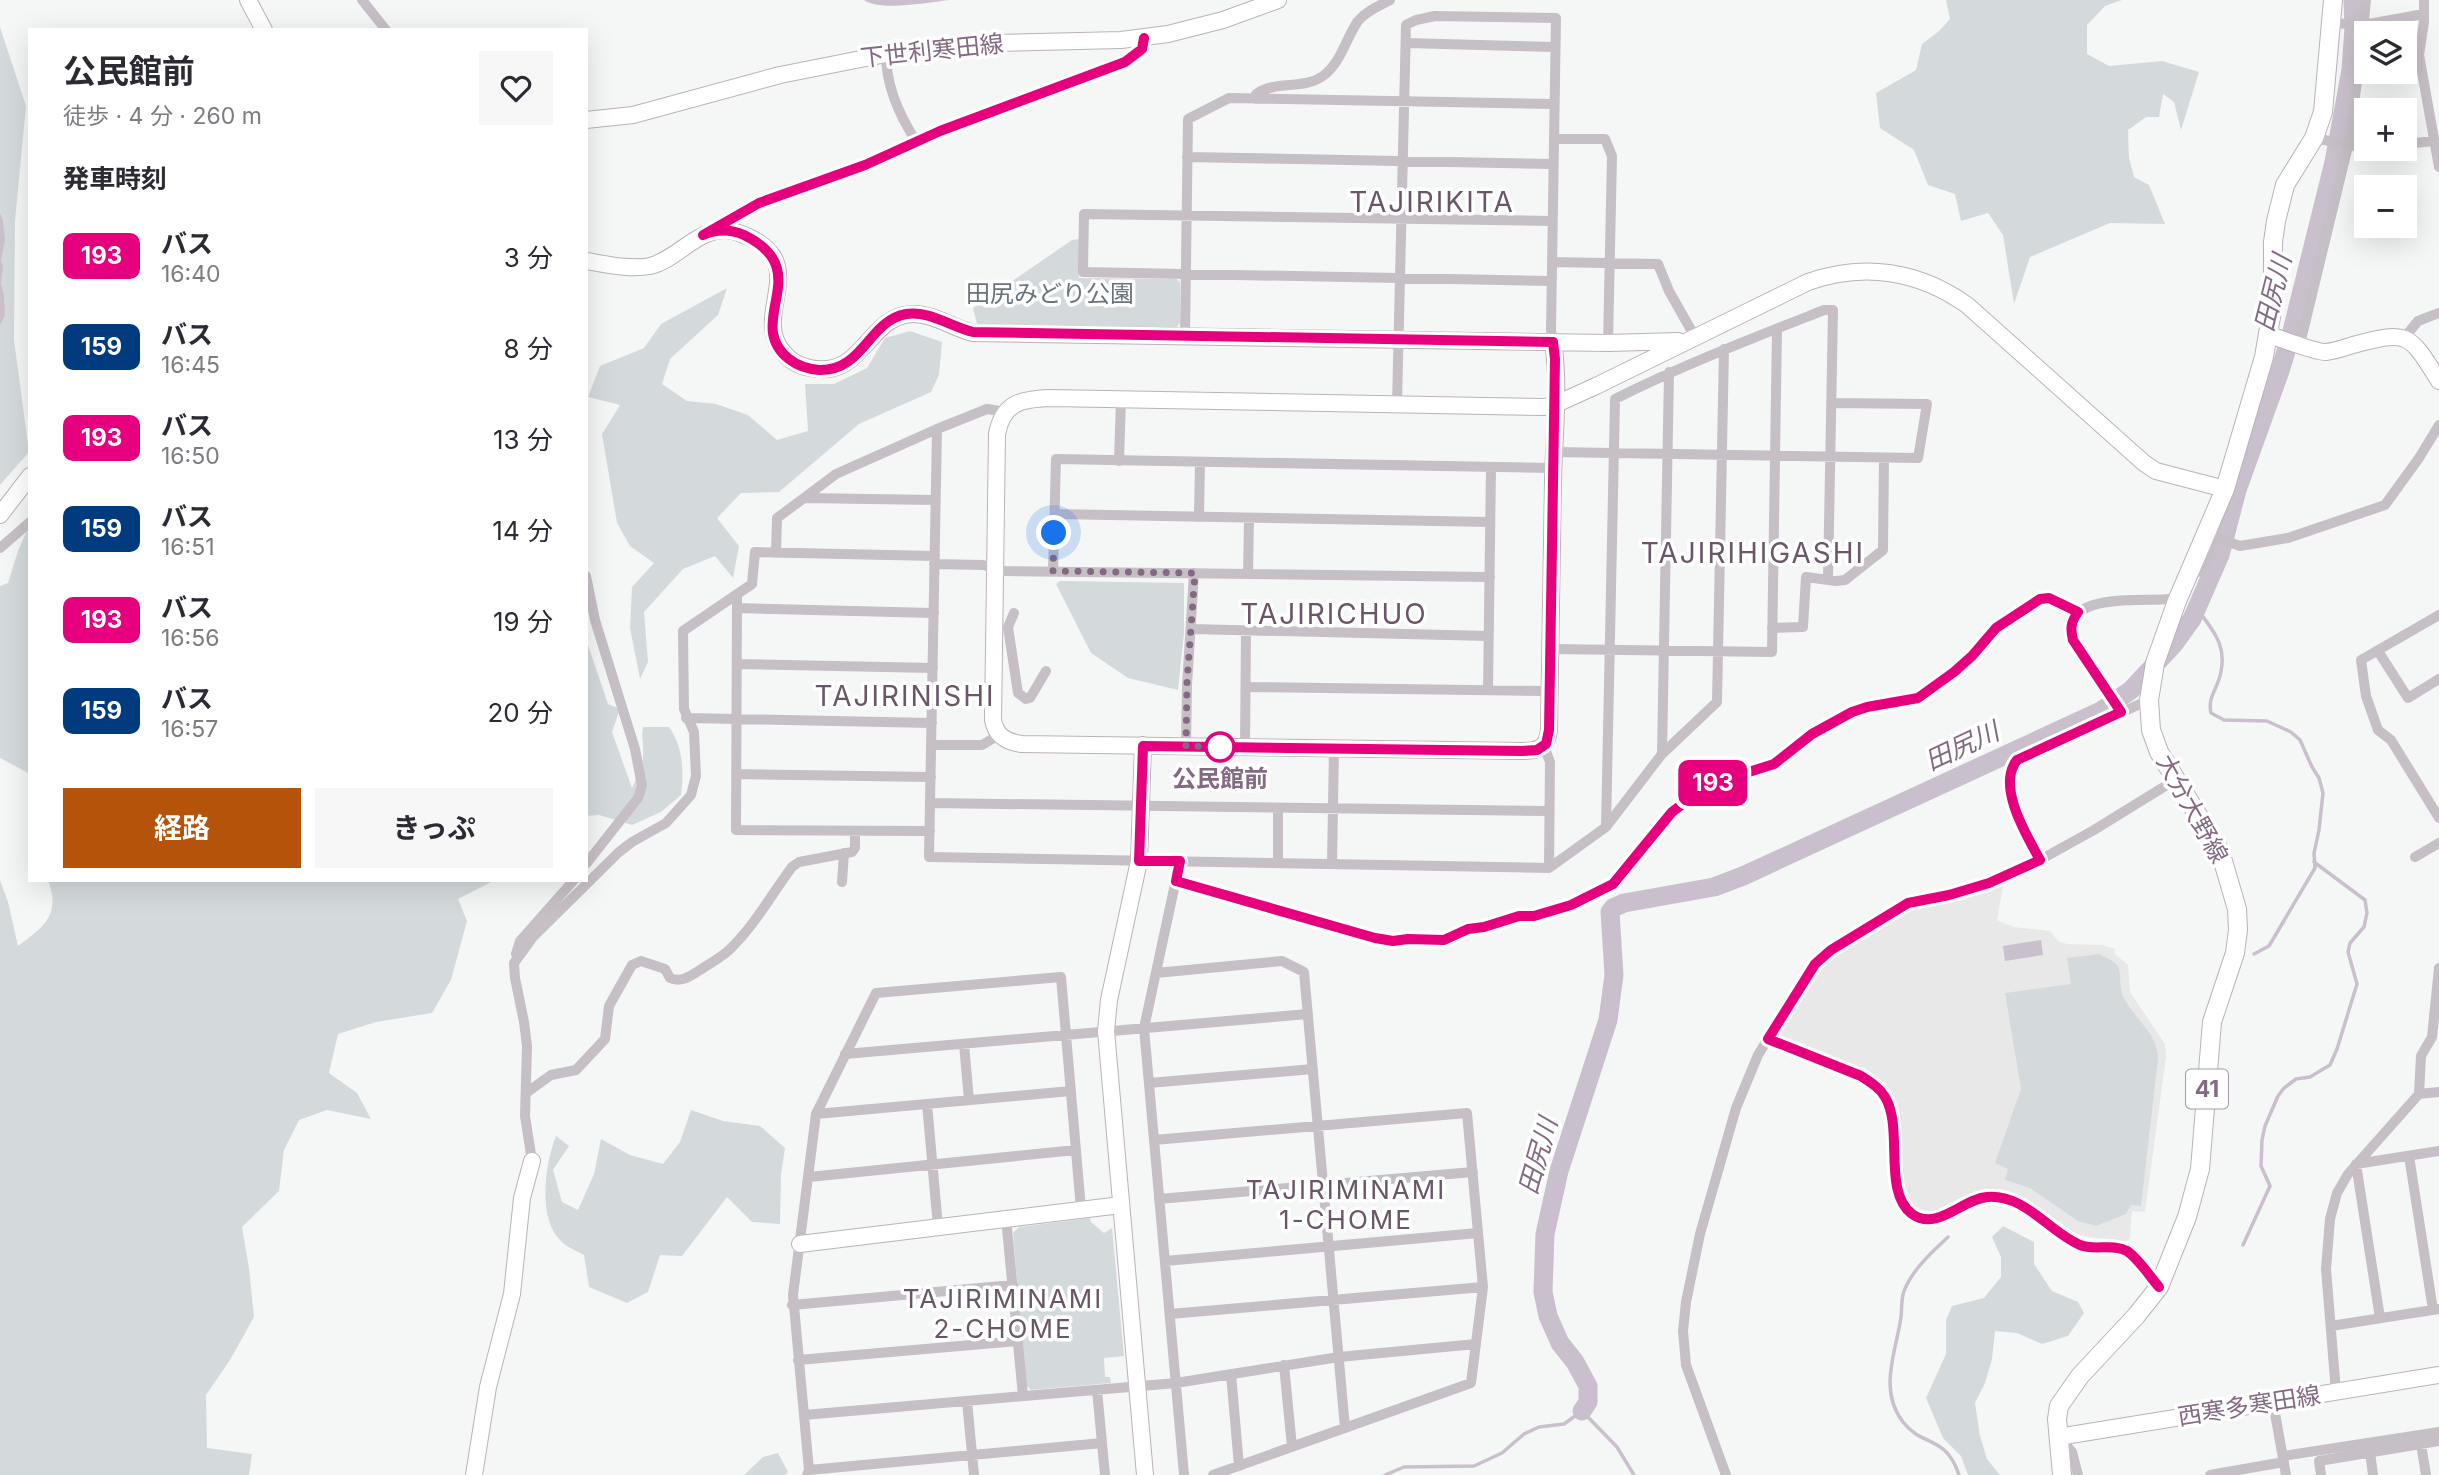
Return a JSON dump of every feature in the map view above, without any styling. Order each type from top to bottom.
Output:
[{"type":"main road","name":"大分大野線","points":[[2062,1475],[2058,1437],[2059,1406],[2080,1376],[2136,1317],[2159,1287],[2188,1217],[2196,1189],[2203,1148],[2212,1022],[2215,1006],[2235,953],[2237,909],[2215,842],[2159,752],[2151,730],[2150,692],[2155,663],[2177,601],[2225,489],[2275,337],[2273,242],[2279,204],[2285,185],[2321,140],[2323,112],[2339,24],[2333,0]]},
{"type":"street","points":[[248,0],[263,28]]},
{"type":"street","points":[[362,0],[384,28]]},
{"type":"street","name":"下世利寒田線","points":[[588,120],[633,115],[792,72],[886,54],[993,43],[1144,38],[1199,27],[1279,0]]},
{"type":"street","points":[[1256,99],[1256,94],[1269,86],[1308,83],[1325,74],[1337,60],[1358,21],[1366,13],[1390,0]]},
{"type":"street","points":[[2363,21],[2366,0]]},
{"type":"street","points":[[2424,0],[2419,55],[2439,167]]},
{"type":"street","points":[[2387,21],[2424,15]]},
{"type":"street","points":[[1397,404],[1406,25],[1435,16],[1556,18],[1550,330],[1555,359],[1554,405],[1554,460],[1548,735],[1544,746],[1537,750],[1522,751],[1022,744],[999,735],[993,720],[997,433],[1006,412],[1019,401],[1121,399],[1544,407],[1554,405],[1799,286],[1830,275],[1866,271],[1912,277],[1937,287],[1967,305],[2156,471],[2225,489]]},
{"type":"street","points":[[2339,24],[2354,25]]},
{"type":"street","points":[[588,261],[630,267],[652,265],[671,257],[759,203],[865,165],[916,141],[1125,62],[1142,49],[1144,38]]},
{"type":"street","points":[[1406,43],[1555,47]]},
{"type":"street","points":[[886,54],[889,83],[899,110],[916,141]]},
{"type":"street","points":[[2299,343],[2348,146],[2356,84]]},
{"type":"street","points":[[1185,336],[1188,119],[1229,98],[1554,104]]},
{"type":"street","points":[[1554,139],[1605,139],[1612,156],[1608,343]]},
{"type":"street","points":[[2321,140],[2354,147]]},
{"type":"street","points":[[2417,143],[2434,141]]},
{"type":"street","points":[[1187,157],[1553,164]]},
{"type":"street","points":[[1551,281],[1083,272],[1084,214],[1552,221]]},
{"type":"street","points":[[703,235],[718,230],[733,231],[757,243],[770,254],[778,268],[779,279],[772,320],[776,342],[791,361],[812,369],[830,369],[849,362],[885,323],[910,314],[926,316],[973,332],[1608,343],[1661,343],[1695,337]]},
{"type":"street","points":[[1552,262],[1658,264],[1668,291],[1695,337]]},
{"type":"street","points":[[1606,827],[1615,399],[1668,372],[1724,349],[1824,310],[1833,310],[1828,579]]},
{"type":"street","points":[[2404,338],[2418,321],[2439,313]]},
{"type":"street","points":[[1550,649],[1772,652],[1777,329]]},
{"type":"street","points":[[2275,337],[2326,352],[2379,338],[2404,338],[2417,347],[2439,381]]},
{"type":"street","points":[[937,429],[929,857],[1549,867],[1606,827],[1662,754],[1717,702],[1724,349]]},
{"type":"street","points":[[1662,754],[1668,372]]},
{"type":"street","points":[[1119,461],[1121,399]]},
{"type":"street","points":[[1053,571],[1056,459],[1492,467],[1614,453],[1918,458],[1927,404],[1831,403]]},
{"type":"street","points":[[776,552],[777,518],[836,474],[987,409],[1006,412]]},
{"type":"street","points":[[2190,573],[2198,572],[2215,537],[2237,545],[2288,538],[2385,505],[2406,478],[2439,425]]},
{"type":"street","points":[[1772,628],[1803,627],[1806,577],[1845,579],[1883,550],[1884,458]]},
{"type":"street","points":[[1199,517],[1200,462]]},
{"type":"street","points":[[1488,690],[1492,467]]},
{"type":"street","points":[[0,515],[28,479]]},
{"type":"street","points":[[804,498],[935,500]]},
{"type":"street","points":[[1055,514],[1490,522]]},
{"type":"street","points":[[1248,518],[1248,574]]},
{"type":"street","points":[[0,548],[28,524]]},
{"type":"street","points":[[516,958],[547,923],[619,852],[666,823],[691,795],[696,776],[694,732],[684,709],[683,631],[737,602],[752,584],[755,552],[934,560],[984,565],[1005,571],[1490,578]]},
{"type":"street","points":[[1186,746],[1187,682],[1195,573]]},
{"type":"street","points":[[588,586],[595,620],[635,748],[642,786],[638,798],[588,861]]},
{"type":"street","points":[[1176,881],[1393,941],[1444,940],[1468,929],[1519,916],[1534,916],[1571,905],[1613,884],[1672,812],[1708,785],[1774,764],[1812,734],[1852,712],[1918,698],[1972,656],[1996,628],[2040,599],[2049,598],[2078,612]]},
{"type":"street","points":[[2121,712],[2073,640],[2070,630],[2072,620],[2078,612],[2109,600],[2169,598],[2177,601]]},
{"type":"street","points":[[737,602],[933,613]]},
{"type":"street","points":[[737,602],[736,830],[930,831]]},
{"type":"street","points":[[1014,613],[1005,627],[1018,693],[1026,699],[1030,698],[1046,671]]},
{"type":"street","points":[[2439,615],[2361,660],[2366,696],[2378,730],[2391,740],[2435,804],[2439,818]]},
{"type":"street","points":[[1192,629],[1489,636]]},
{"type":"street","points":[[1245,747],[1246,631]]},
{"type":"street","points":[[2378,651],[2408,698],[2439,679]]},
{"type":"street","points":[[737,664],[933,668]]},
{"type":"street","points":[[1246,687],[1549,691]]},
{"type":"street","points":[[2040,860],[2021,826],[2013,801],[2009,783],[2011,767],[2017,760],[2121,712],[2150,692]]},
{"type":"street","points":[[686,718],[932,723]]},
{"type":"street","points":[[931,745],[982,745],[999,735]]},
{"type":"street","points":[[1143,746],[1139,861],[1109,1000],[1105,1031],[1144,1475]]},
{"type":"street","points":[[1544,746],[1550,762],[1549,867]]},
{"type":"street","points":[[1332,864],[1334,748]]},
{"type":"street","points":[[736,774],[931,777]]},
{"type":"street","points":[[1726,1475],[1686,1365],[1683,1331],[1686,1302],[1700,1234],[1730,1129],[1746,1084],[1768,1039],[1815,964],[1831,950],[1908,903],[1989,883],[2040,860],[2175,780]]},
{"type":"street","points":[[930,803],[1549,811]]},
{"type":"street","points":[[1278,808],[1278,863]]},
{"type":"street","points":[[526,1093],[551,1075],[576,1070],[605,1039],[609,1006],[632,965],[641,961],[665,969],[670,978],[682,980],[725,954],[739,940],[792,867],[799,862],[852,852],[855,848],[855,831]]},
{"type":"street","points":[[2416,857],[2439,843]]},
{"type":"street","points":[[842,882],[844,853]]},
{"type":"street","points":[[1180,861],[1144,1028],[1184,1475]]},
{"type":"street","points":[[474,1475],[486,1395],[512,1294],[522,1198],[532,1161],[525,1116],[527,1046],[514,971],[516,950],[520,941],[571,882]]},
{"type":"street","points":[[1156,973],[1282,961],[1304,972],[1345,1428]]},
{"type":"street","points":[[2336,1392],[2326,1269],[2330,1219],[2337,1193],[2356,1164],[2419,1094],[2421,1056],[2435,1036],[2439,968]]},
{"type":"street","points":[[1081,1209],[1061,977],[876,993],[816,1114],[792,1305],[808,1472],[1102,1443]]},
{"type":"street","points":[[845,1054],[1308,1014]]},
{"type":"street","points":[[1768,1039],[1861,1076],[1885,1096],[1893,1128],[1896,1181],[1905,1207],[1914,1215],[1926,1220],[1939,1217],[1973,1200],[1985,1197],[2004,1198],[2039,1217],[2072,1241],[2086,1247],[2116,1248],[2128,1252],[2159,1287]]},
{"type":"street","points":[[964,1044],[969,1100]]},
{"type":"street","points":[[1149,1083],[1313,1069]]},
{"type":"street","points":[[816,1114],[1071,1091]]},
{"type":"street","points":[[2419,1094],[2439,1092]]},
{"type":"street","points":[[927,1104],[938,1227]]},
{"type":"street","points":[[1154,1140],[1467,1113],[1483,1287],[1471,1383],[1213,1475]]},
{"type":"street","points":[[808,1177],[1076,1150]]},
{"type":"street","points":[[2356,1164],[2439,1151]]},
{"type":"street","points":[[2331,1326],[2436,1310],[2409,1156]]},
{"type":"street","points":[[2356,1164],[2380,1318]]},
{"type":"street","points":[[1159,1199],[1473,1172]]},
{"type":"street","points":[[800,1244],[1121,1205]]},
{"type":"street","points":[[1006,1218],[1023,1396]]},
{"type":"street","points":[[1165,1261],[1478,1233]]},
{"type":"street","points":[[792,1305],[1013,1285]]},
{"type":"street","points":[[1170,1314],[1483,1287]]},
{"type":"street","points":[[798,1360],[1018,1341]]},
{"type":"street","points":[[804,1415],[1176,1383],[1339,1357],[1476,1345]]},
{"type":"street","points":[[1284,1366],[1292,1447]]},
{"type":"street","points":[[1231,1374],[1239,1466]]},
{"type":"street","name":"西寒多寒田線","points":[[2058,1437],[2439,1375]]},
{"type":"street","points":[[1097,1390],[1105,1475]]},
{"type":"street","points":[[967,1401],[974,1475]]},
{"type":"street","points":[[2273,1402],[2286,1475]]},
{"type":"street","points":[[2210,1475],[2230,1474],[2283,1459],[2439,1432]]},
{"type":"street","points":[[2058,1437],[2073,1452],[2078,1475]]},
{"type":"street","points":[[2321,1475],[2319,1461],[2439,1441]]},
{"type":"street","points":[[2421,1444],[2426,1475]]},
{"type":"street","points":[[2370,1452],[2373,1475]]},
{"type":"shaded area","points":[[864,0],[950,0],[893,6],[872,4]]},
{"type":"shaded area","points":[[0,213],[5,240],[1,260],[1,284],[5,315],[0,325]]},
{"type":"shaded area","points":[[2004,881],[1997,920],[2013,927],[2050,931],[2058,941],[2067,944],[2102,945],[2115,949],[2114,953],[2128,965],[2130,992],[2165,1044],[2166,1057],[2145,1212],[2132,1211],[2130,1238],[2127,1241],[2073,1233],[2027,1201],[2006,1191],[1982,1192],[1935,1211],[1918,1210],[1909,1201],[1904,1187],[1898,1116],[1885,1087],[1867,1073],[1787,1042],[1780,1034],[1815,975],[1835,954],[1901,912]]},
{"type":"shaded area","points":[[2041,940],[2043,955],[2005,961],[2003,946]]},
{"type":"green space","points":[[1946,0],[2122,0],[2105,6],[2087,25],[2087,54],[2109,66],[2162,61],[2199,72],[2181,130],[2174,102],[2163,94],[2159,117],[2146,117],[2128,130],[2129,158],[2134,177],[2149,185],[2165,224],[2110,223],[2030,257],[2014,304],[2003,235],[1988,213],[1961,221],[1955,194],[1928,185],[1914,150],[1880,128],[1876,93],[1916,70],[1922,44],[1950,19]]},
{"type":"green space","points":[[0,27],[26,106],[15,221],[14,340],[28,453],[0,485]]},
{"type":"green space","name":"田尻みどり公園","points":[[1079,239],[1079,278],[1177,279],[1180,283],[1180,323],[1176,328],[977,324],[973,308],[1072,240]]},
{"type":"green space","points":[[727,288],[718,315],[670,359],[662,384],[687,401],[716,404],[748,415],[777,440],[808,431],[805,384],[834,384],[867,368],[885,338],[910,331],[942,342],[939,375],[931,392],[859,424],[779,492],[741,493],[717,518],[739,546],[733,578],[715,556],[683,569],[644,612],[648,662],[640,679],[630,628],[632,587],[654,563],[630,546],[617,523],[602,434],[620,405],[588,397],[600,366],[644,348],[661,324]]},
{"type":"green space","points":[[28,528],[28,773],[0,758],[0,586],[8,583]]},
{"type":"green space","points":[[1060,581],[1184,583],[1184,633],[1178,690],[1128,678],[1091,653],[1056,584]]},
{"type":"green space","points":[[588,645],[608,704],[620,709],[612,732],[632,788],[643,760],[643,727],[669,727],[680,751],[682,768],[681,795],[661,812],[632,825],[599,815],[588,816]]},
{"type":"green space","points":[[0,880],[18,946],[48,919],[52,902],[49,882],[491,882],[458,899],[467,921],[451,980],[432,1013],[376,1022],[338,1034],[329,1073],[357,1093],[371,1119],[327,1110],[299,1120],[284,1150],[279,1191],[242,1227],[254,1317],[206,1395],[207,1448],[252,1454],[249,1475],[0,1475]]},
{"type":"green space","points":[[2099,954],[2118,966],[2124,998],[2150,1034],[2158,1059],[2141,1206],[2131,1205],[2126,1214],[2096,1226],[2078,1221],[2030,1188],[2005,1180],[2008,1169],[1995,1163],[2021,1089],[2005,993],[2071,984],[2067,958]]},
{"type":"green space","points":[[691,1110],[723,1121],[760,1126],[785,1148],[781,1175],[780,1224],[752,1222],[727,1197],[682,1256],[660,1255],[648,1292],[627,1303],[589,1287],[584,1255],[561,1241],[553,1231],[549,1219],[546,1175],[556,1136],[569,1146],[553,1170],[562,1202],[578,1210],[594,1174],[601,1139],[630,1155],[663,1164],[680,1142]]},
{"type":"green space","points":[[1090,1218],[1104,1233],[1112,1228],[1124,1356],[1104,1358],[1105,1377],[1110,1377],[1111,1383],[1031,1390],[1026,1385],[1013,1233],[1019,1227]]},
{"type":"green space","points":[[2003,1226],[2034,1242],[2034,1264],[2052,1291],[2078,1302],[2084,1313],[2068,1336],[2042,1344],[2017,1333],[1995,1331],[1992,1359],[1985,1383],[1975,1403],[1987,1459],[2000,1475],[1968,1475],[1961,1456],[1943,1438],[1926,1398],[1946,1354],[1946,1320],[1952,1306],[1984,1298],[2001,1277],[2001,1257],[1992,1237]]},
{"type":"green space","points":[[778,1453],[788,1472],[785,1475],[744,1475],[763,1457]]},
{"type":"waterway","name":"田尻川","points":[[1582,1411],[1588,1402],[1588,1386],[1575,1362],[1560,1343],[1548,1316],[1543,1292],[1545,1234],[1559,1171],[1608,1020],[1614,975],[1610,912],[1624,903],[1714,887],[1743,876],[2101,711],[2131,690],[2174,644],[2192,619],[2220,555],[2237,490],[2291,335],[2334,162],[2351,70],[2353,0]]},
{"type":"waterway","points":[[2196,608],[2214,633],[2221,650],[2221,670],[2211,700],[2211,713],[2224,720],[2267,721],[2291,732],[2300,740],[2319,778],[2323,793],[2314,853],[2315,868],[2269,946],[2254,954]]},
{"type":"waterway","points":[[2243,1245],[2270,1186],[2261,1166],[2262,1140],[2278,1096],[2296,1079],[2310,1077],[2330,1065],[2357,984],[2348,952],[2350,943],[2364,927],[2367,913],[2365,900],[2314,862]]},
{"type":"waterway","points":[[1948,1237],[1917,1269],[1904,1291],[1890,1384],[1891,1397],[1903,1422],[1910,1430],[1941,1447],[1954,1462],[1959,1475]]},
{"type":"waterway","points":[[1385,1475],[1404,1467],[1474,1466],[1502,1453],[1524,1434],[1539,1427],[1564,1424],[1582,1411],[1617,1447],[1634,1475]]},
{"type":"bus line","name":"193","points":[[1144,38],[1142,49],[1125,62],[940,131],[865,165],[759,203],[703,235],[718,230],[733,231],[762,246],[770,254],[778,268],[779,279],[772,320],[776,342],[791,361],[812,369],[830,369],[849,362],[885,323],[910,314],[920,314],[973,332],[1553,342],[1555,359],[1549,730],[1546,744],[1537,750],[1522,751],[1143,746],[1139,861],[1180,861],[1176,881],[1393,941],[1444,940],[1468,929],[1519,916],[1534,916],[1571,905],[1613,884],[1672,812],[1708,785],[1774,764],[1812,734],[1852,712],[1918,698],[1954,672],[1996,628],[2013,615],[2040,599],[2049,598],[2060,602],[2078,612],[2072,620],[2070,630],[2073,640],[2121,712],[2017,760],[2011,767],[2009,783],[2013,801],[2021,826],[2040,860],[1989,883],[1908,903],[1831,950],[1815,964],[1768,1039],[1861,1076],[1885,1096],[1893,1128],[1896,1181],[1905,1207],[1914,1215],[1926,1220],[1958,1209],[1973,1200],[1985,1197],[2004,1198],[2039,1217],[2072,1241],[2086,1247],[2116,1248],[2128,1252],[2159,1287]]},
{"type":"place","name":"公民館前","points":[[1220,747]]},
{"type":"district","name":"TAJIRIKITA","points":[[1432,202]]},
{"type":"district","name":"TAJIRIHIGASHI","points":[[1753,553]]},
{"type":"district","name":"TAJIRICHUO","points":[[1334,614]]},
{"type":"district","name":"TAJIRINISHI","points":[[905,696]]},
{"type":"district","name":"TAJIRIMINAMI 1-CHOME","points":[[1346,1205]]},
{"type":"district","name":"TAJIRIMINAMI 2-CHOME","points":[[1003,1314]]},
{"type":"route","points":[[1054,533],[1053,571],[1195,573],[1187,682],[1186,746],[1225,747],[1220,747]]}]
